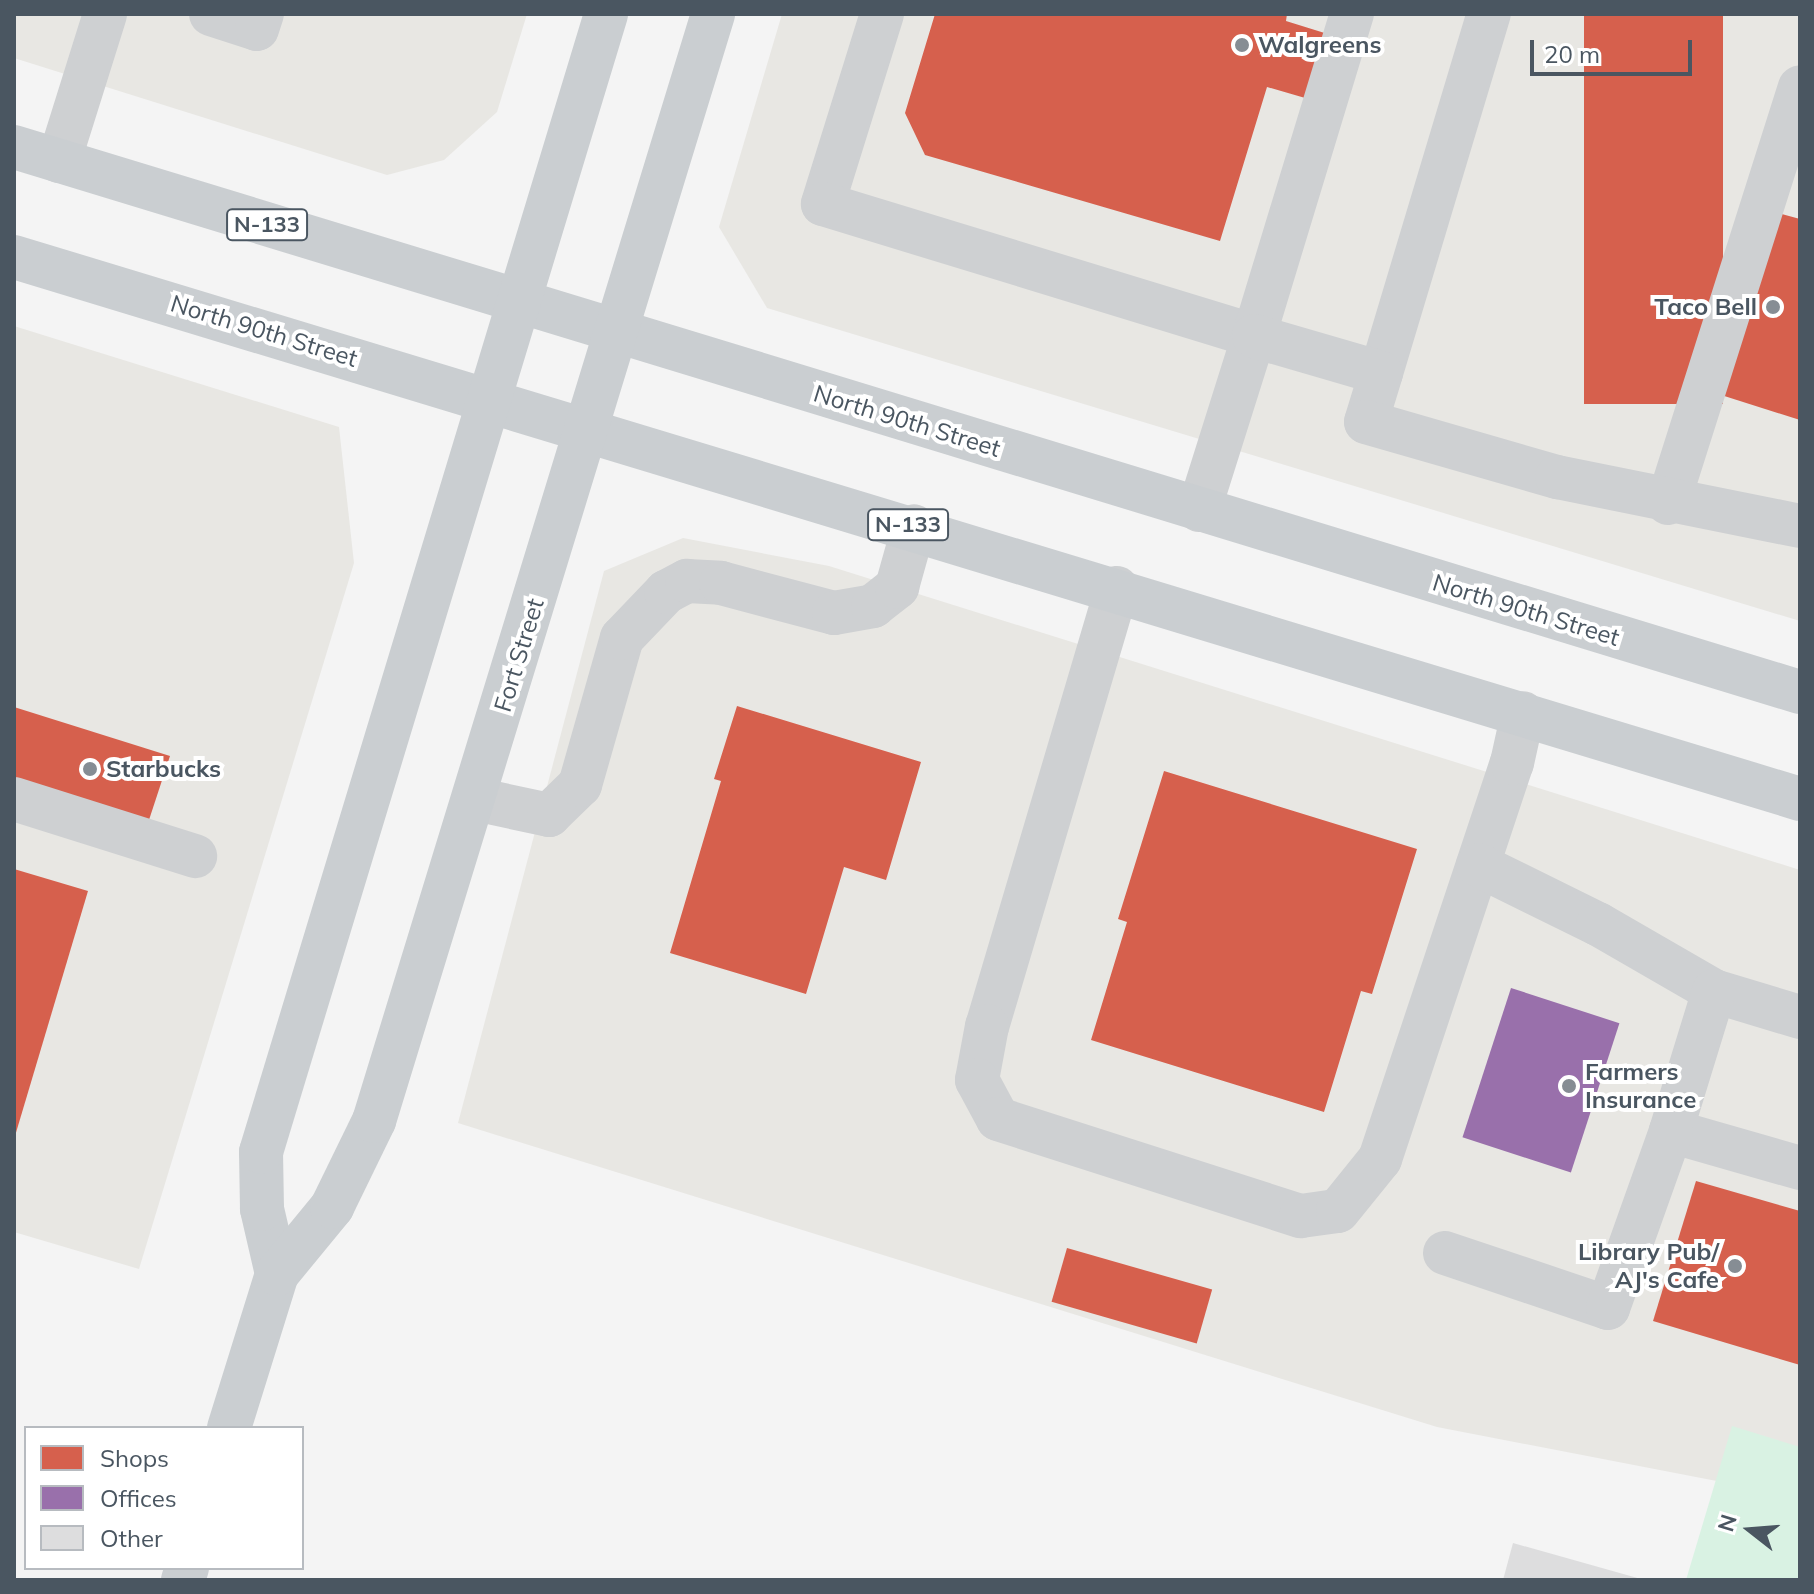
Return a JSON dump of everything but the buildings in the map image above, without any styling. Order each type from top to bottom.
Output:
[{"type":"main road","points":[[277,1274],[262,1209],[261,1152],[606,14]]},
{"type":"main road","name":"Fort Street","points":[[230,1426],[277,1274],[332,1207],[374,1121],[713,14]]},
{"type":"main road","name":"North 90th Street","points":[[14,147],[1800,692]]},
{"type":"main road","name":"North 90th Street","points":[[14,257],[914,526],[1800,799]]},
{"type":"lane","points":[[59,161],[105,14]]},
{"type":"lane","points":[[211,14],[257,29],[262,14]]},
{"type":"lane","points":[[882,14],[823,204],[1381,373]]},
{"type":"lane","points":[[1199,510],[1352,14]]},
{"type":"lane","points":[[1489,14],[1366,422],[1557,477],[1668,503],[1800,526]]},
{"type":"lane","points":[[1668,503],[1800,87]]},
{"type":"lane","points":[[475,799],[549,815],[580,785],[622,638],[666,592],[687,581],[721,583],[834,613],[873,606],[897,587],[914,526]]},
{"type":"lane","points":[[1117,588],[987,1026],[977,1080],[998,1119],[1301,1216],[1338,1211],[1380,1159],[1478,865],[1523,713]]},
{"type":"lane","points":[[14,799],[195,856]]},
{"type":"lane","points":[[1478,865],[1598,924],[1714,991],[1800,1017]]},
{"type":"lane","points":[[1445,1253],[1608,1308],[1671,1131],[1714,991]]},
{"type":"lane","points":[[1671,1131],[1800,1168]]},
{"type":"shaded area","points":[[14,14],[527,14],[497,112],[444,160],[387,175],[14,58]]},
{"type":"shaded area","points":[[782,14],[1800,14],[1800,621],[767,308],[719,227]]},
{"type":"shaded area","points":[[14,326],[339,427],[354,563],[139,1269],[14,1232]]},
{"type":"shaded area","points":[[683,538],[829,566],[1800,870],[1800,1497],[1437,1427],[458,1123],[604,571]]},
{"type":"green space","points":[[1732,1426],[1800,1447],[1800,1580],[1686,1580]]},
{"type":"place","name":"Walgreens","points":[[1242,45]]},
{"type":"place","name":"Taco Bell","points":[[1773,307]]},
{"type":"place","name":"Starbucks","points":[[90,769]]},
{"type":"place","name":"Farmers Insurance","points":[[1569,1086]]},
{"type":"place","name":"Library Pub/ AJ's Cafe","points":[[1735,1266]]}]
